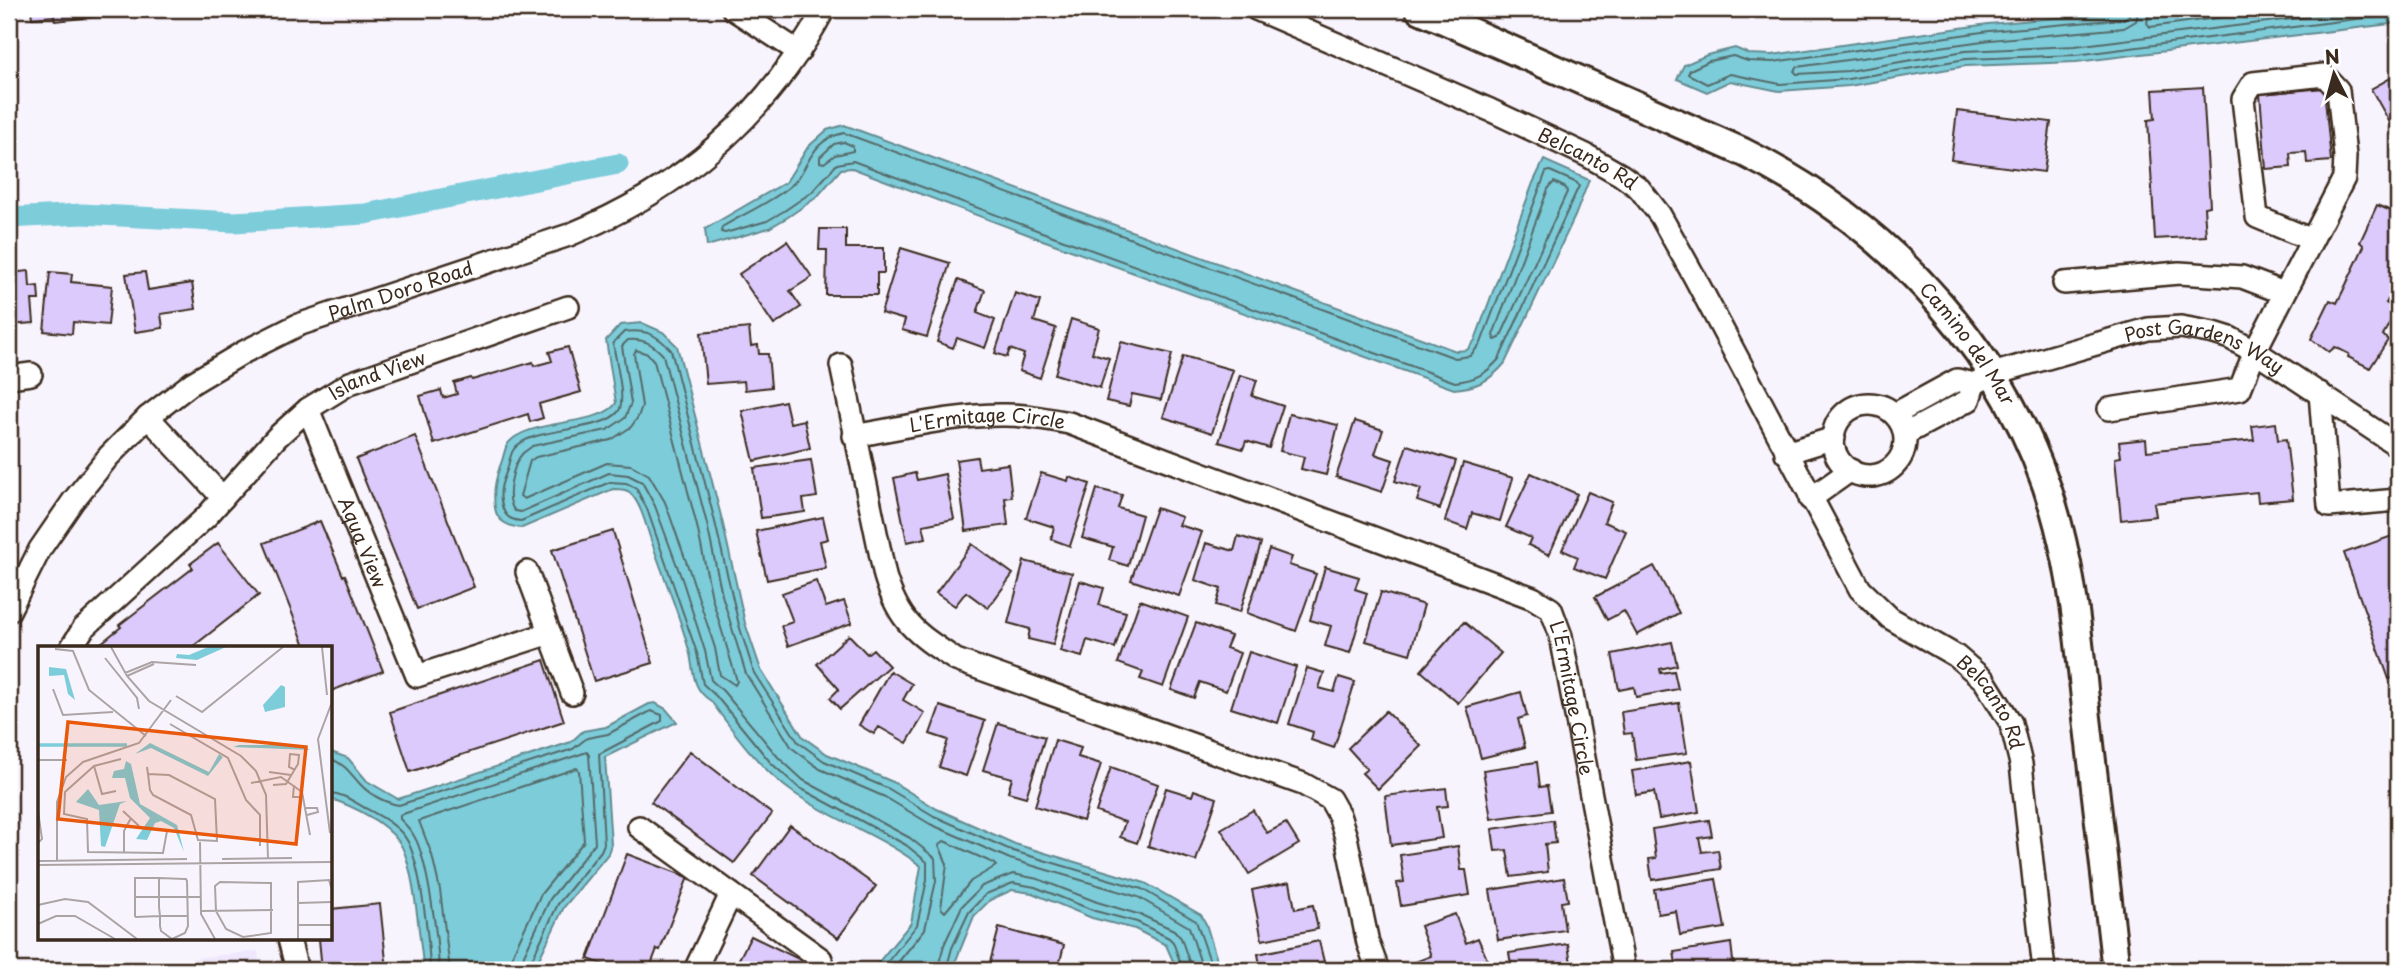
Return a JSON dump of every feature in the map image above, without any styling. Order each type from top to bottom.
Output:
[{"type":"street","points":[[733,9],[799,52]]},
{"type":"street","name":"Palm Doro Road","points":[[9,611],[40,549],[109,456],[148,417],[192,383],[244,352],[298,325],[569,235],[601,222],[648,197],[691,168],[733,132],[769,93],[799,52],[824,9]]},
{"type":"street","name":"Belcanto Rd","points":[[1256,9],[1490,110],[1586,155],[1639,188],[1660,215],[1860,589],[1890,618],[1956,656],[1984,680],[2011,723],[2021,764],[2044,970]]},
{"type":"street","name":"Camino del Mar","points":[[1419,9],[1743,152],[1794,179],[1843,212],[1888,249],[1946,311],[1983,379],[2023,431],[2057,522],[2070,579],[2116,970]]},
{"type":"street","points":[[2109,409],[2240,389],[2255,351],[2344,178],[2345,156],[2338,90],[2324,75],[2253,83],[2243,99],[2256,217],[2312,240]]},
{"type":"street","points":[[2064,283],[2179,273],[2242,278],[2284,293]]},
{"type":"street","name":"Island View","points":[[72,646],[83,629],[206,517],[276,437],[308,409],[350,383],[568,307]]},
{"type":"street","name":"Post Gardens Way","points":[[1983,379],[2131,332],[2181,327],[2214,333],[2255,351],[2398,446]]},
{"type":"street","points":[[841,365],[885,576],[895,604],[907,624],[956,660],[1303,784],[1330,799],[1346,837],[1368,943],[1378,970]]},
{"type":"street","points":[[9,377],[31,374]]},
{"type":"street","points":[[1895,414],[1957,380],[1983,379]]},
{"type":"street","points":[[1905,434],[1969,400],[1983,379]]},
{"type":"street","points":[[2320,393],[2329,506],[2398,500]]},
{"type":"street","points":[[1862,405],[1885,407],[1902,423],[1905,434],[1901,457],[1885,472],[1873,475],[1862,475],[1851,470],[1841,462],[1835,451],[1835,427],[1841,417],[1862,405]]},
{"type":"street","name":"Aqua View","points":[[308,409],[417,676],[550,633]]},
{"type":"street","name":"L'Ermitage Circle","points":[[854,436],[1002,414],[1036,416],[1069,423],[1533,598],[1551,609],[1561,636],[1624,970]]},
{"type":"street","points":[[148,417],[223,498]]},
{"type":"street","points":[[1786,453],[1834,438]]},
{"type":"street","points":[[1810,499],[1851,470]]},
{"type":"street","points":[[527,572],[572,693]]},
{"type":"street","points":[[639,828],[821,959]]},
{"type":"street","points":[[695,970],[731,894]]},
{"type":"street","points":[[289,940],[298,970]]},
{"type":"shaded area","points":[[258,951],[260,970],[89,970]]},
{"type":"water","points":[[2156,9],[2398,9],[2398,23],[2076,62],[1966,66],[1849,86],[1779,91],[1730,81],[1707,92],[1677,79],[1684,65],[1707,55],[1735,48],[1749,54],[1772,55],[1988,24]]},
{"type":"water","points":[[844,125],[1456,351],[1467,350],[1475,340],[1544,160],[1589,180],[1575,216],[1505,363],[1482,382],[1454,389],[852,168],[841,169],[817,197],[769,228],[707,246],[705,229],[786,182],[808,147],[827,130]]},
{"type":"water","points":[[642,323],[663,332],[677,346],[722,520],[745,623],[761,670],[803,737],[827,754],[893,782],[937,809],[1015,844],[1145,883],[1201,915],[1220,970],[1177,970],[1166,945],[1135,929],[1092,918],[1032,893],[1012,890],[990,900],[974,916],[952,970],[872,970],[911,923],[921,866],[906,855],[810,803],[782,784],[749,750],[700,691],[677,611],[641,511],[632,495],[626,490],[613,489],[522,528],[505,523],[496,513],[495,487],[507,445],[516,436],[529,430],[580,420],[608,411],[616,403],[606,340],[620,325]]},
{"type":"water","points":[[655,703],[666,709],[677,722],[605,757],[611,844],[608,854],[564,907],[536,970],[424,970],[413,885],[404,853],[399,842],[377,821],[332,799],[332,752],[348,758],[367,781],[398,799],[571,742],[583,731],[606,727]]},
{"type":"building","points":[[31,9],[142,9],[142,12],[55,21],[54,16],[32,18]]},
{"type":"building","points":[[2398,74],[2398,137],[2371,89]]},
{"type":"building","points":[[2203,87],[2210,206],[2204,207],[2206,236],[2155,239],[2148,120],[2155,119],[2153,90]]},
{"type":"building","points":[[2324,88],[2331,161],[2307,163],[2306,152],[2290,153],[2291,167],[2266,169],[2260,94]]},
{"type":"building","points":[[1957,111],[2051,122],[2044,172],[1951,160]]},
{"type":"building","points":[[2377,205],[2398,214],[2398,290],[2395,288],[2386,303],[2397,309],[2383,335],[2388,340],[2370,368],[2335,347],[2329,352],[2311,339],[2330,300],[2337,303],[2343,291],[2364,246],[2360,242]]},
{"type":"building","points":[[820,229],[846,229],[846,248],[884,248],[884,273],[877,273],[877,295],[826,295],[827,250],[819,250]]},
{"type":"building","points":[[787,241],[812,277],[790,291],[801,307],[774,325],[739,274]]},
{"type":"building","points":[[901,248],[950,263],[927,337],[902,330],[905,320],[881,313]]},
{"type":"building","points":[[29,271],[30,287],[38,286],[39,300],[32,300],[34,323],[9,325],[9,273]]},
{"type":"building","points":[[50,272],[72,274],[71,282],[112,286],[108,325],[73,322],[72,334],[44,331]]},
{"type":"building","points":[[145,272],[148,290],[192,283],[196,309],[161,314],[163,328],[135,332],[126,274]]},
{"type":"building","points":[[958,280],[985,290],[977,313],[995,320],[985,348],[957,338],[953,348],[937,342]]},
{"type":"building","points":[[1015,293],[1040,301],[1034,321],[1056,328],[1040,378],[1019,371],[1024,354],[1010,349],[1007,357],[995,353]]},
{"type":"building","points":[[1071,319],[1099,328],[1092,353],[1109,358],[1100,388],[1055,374]]},
{"type":"building","points":[[749,328],[751,346],[758,345],[759,354],[768,354],[771,387],[745,390],[744,381],[706,384],[701,333]]},
{"type":"building","points":[[1121,342],[1172,354],[1161,400],[1132,394],[1129,406],[1106,401]]},
{"type":"building","points":[[568,347],[581,392],[539,404],[543,418],[530,422],[528,414],[434,444],[420,396],[441,390],[443,398],[457,394],[454,383],[533,362],[534,366],[552,361],[549,352]]},
{"type":"building","points":[[1183,356],[1233,370],[1212,433],[1163,417]]},
{"type":"building","points":[[1240,375],[1257,380],[1252,396],[1283,406],[1269,448],[1246,441],[1243,449],[1219,442]]},
{"type":"building","points":[[785,401],[790,423],[804,420],[810,448],[754,461],[742,411]]},
{"type":"building","points":[[1289,414],[1338,425],[1326,475],[1301,469],[1304,457],[1280,451]]},
{"type":"building","points":[[1355,421],[1383,430],[1375,454],[1393,460],[1382,492],[1336,477]]},
{"type":"building","points":[[2276,423],[2278,440],[2286,439],[2293,499],[2258,502],[2257,492],[2154,503],[2156,516],[2121,520],[2115,458],[2121,457],[2119,442],[2146,439],[2147,451],[2254,440],[2252,426]]},
{"type":"building","points":[[415,436],[474,587],[417,609],[356,459]]},
{"type":"building","points":[[1407,445],[1456,461],[1440,509],[1417,501],[1421,489],[1395,481]]},
{"type":"building","points":[[977,457],[979,468],[1008,464],[1012,497],[1005,498],[1008,525],[966,531],[956,460]]},
{"type":"building","points":[[811,460],[817,497],[803,499],[805,512],[761,518],[754,468]]},
{"type":"building","points":[[1463,463],[1513,478],[1500,521],[1472,513],[1467,529],[1445,521]]},
{"type":"building","points":[[915,473],[917,480],[945,474],[954,519],[923,525],[926,538],[907,542],[894,478]]},
{"type":"building","points":[[1041,473],[1068,481],[1069,477],[1090,484],[1070,546],[1051,539],[1054,527],[1026,518]]},
{"type":"building","points":[[1531,473],[1577,494],[1549,555],[1528,545],[1531,538],[1506,527]]},
{"type":"building","points":[[1097,489],[1122,495],[1118,508],[1142,515],[1128,566],[1109,560],[1113,547],[1082,538]]},
{"type":"building","points":[[1588,492],[1612,502],[1604,522],[1626,531],[1605,579],[1574,567],[1578,557],[1562,550]]},
{"type":"building","points":[[1156,508],[1182,517],[1179,525],[1202,532],[1179,596],[1131,580]]},
{"type":"building","points":[[823,517],[828,539],[820,541],[826,568],[767,580],[756,531]]},
{"type":"building","points":[[320,521],[343,576],[345,575],[383,671],[332,691],[332,646],[305,646],[264,543]]},
{"type":"building","points":[[613,531],[653,663],[594,681],[552,550]]},
{"type":"building","points":[[1238,536],[1261,543],[1240,612],[1216,605],[1221,589],[1195,580],[1206,543],[1234,551]]},
{"type":"building","points":[[2392,536],[2398,556],[2398,676],[2389,679],[2344,553]]},
{"type":"building","points":[[218,543],[259,595],[194,646],[97,646],[121,627],[119,625],[193,568],[190,564]]},
{"type":"building","points":[[972,544],[1013,574],[988,608],[966,592],[955,606],[936,593]]},
{"type":"building","points":[[1269,549],[1292,557],[1289,565],[1316,574],[1296,631],[1247,613]]},
{"type":"building","points":[[1024,561],[1072,573],[1053,645],[1028,639],[1030,629],[1008,623]]},
{"type":"building","points":[[1654,566],[1679,613],[1637,635],[1624,611],[1607,620],[1595,597]]},
{"type":"building","points":[[1325,567],[1359,577],[1355,589],[1367,593],[1350,653],[1325,646],[1331,626],[1310,620]]},
{"type":"building","points":[[816,581],[826,607],[844,601],[852,623],[788,646],[781,626],[793,622],[782,593]]},
{"type":"building","points":[[1080,581],[1104,588],[1099,605],[1126,612],[1115,648],[1087,640],[1082,657],[1060,651]]},
{"type":"building","points":[[1381,592],[1424,605],[1410,654],[1366,641]]},
{"type":"building","points":[[1140,600],[1188,617],[1163,687],[1140,679],[1143,672],[1118,663]]},
{"type":"building","points":[[1464,622],[1501,653],[1458,703],[1421,671]]},
{"type":"building","points":[[1196,623],[1231,636],[1226,648],[1240,653],[1226,691],[1200,682],[1194,698],[1171,690]]},
{"type":"building","points":[[849,635],[867,654],[873,649],[889,666],[840,709],[830,698],[839,689],[817,664]]},
{"type":"building","points":[[1672,642],[1677,665],[1660,669],[1661,673],[1674,671],[1678,689],[1636,697],[1634,687],[1619,690],[1612,654]]},
{"type":"building","points":[[1249,652],[1296,667],[1278,723],[1231,708]]},
{"type":"building","points":[[544,660],[564,721],[410,772],[390,712]]},
{"type":"building","points":[[1307,668],[1324,673],[1319,688],[1334,692],[1339,677],[1355,682],[1334,748],[1311,740],[1313,732],[1289,724]]},
{"type":"building","points":[[890,671],[912,684],[903,700],[925,713],[907,743],[879,727],[874,734],[859,725]]},
{"type":"building","points":[[1521,692],[1527,716],[1518,719],[1525,747],[1481,758],[1467,707]]},
{"type":"building","points":[[1679,703],[1687,753],[1636,760],[1632,733],[1624,734],[1621,712]]},
{"type":"building","points":[[940,706],[985,721],[966,776],[939,767],[948,740],[930,734]]},
{"type":"building","points":[[1386,711],[1421,746],[1378,789],[1362,773],[1367,769],[1348,748]]},
{"type":"building","points":[[998,723],[1045,737],[1026,797],[1008,792],[1012,778],[983,770]]},
{"type":"building","points":[[1055,740],[1081,748],[1078,757],[1101,764],[1083,821],[1035,806]]},
{"type":"building","points":[[690,751],[772,814],[734,863],[651,802]]},
{"type":"building","points":[[1691,761],[1699,812],[1659,819],[1654,792],[1636,795],[1632,771]]},
{"type":"building","points":[[1537,762],[1540,787],[1547,786],[1551,811],[1491,819],[1483,770]]},
{"type":"building","points":[[1111,767],[1158,784],[1137,843],[1120,837],[1125,822],[1096,812]]},
{"type":"building","points":[[1166,788],[1192,796],[1194,790],[1217,798],[1196,861],[1148,846]]},
{"type":"building","points":[[1446,788],[1448,806],[1437,807],[1442,838],[1391,845],[1385,796]]},
{"type":"building","points":[[1253,810],[1267,833],[1286,823],[1299,844],[1249,874],[1221,829]]},
{"type":"building","points":[[1553,820],[1556,843],[1545,844],[1548,872],[1511,877],[1507,850],[1495,851],[1492,829]]},
{"type":"building","points":[[1709,820],[1712,836],[1699,838],[1702,852],[1718,850],[1721,869],[1652,880],[1649,859],[1656,858],[1652,829]]},
{"type":"building","points":[[790,825],[876,886],[838,938],[753,876]]},
{"type":"building","points":[[1458,846],[1461,870],[1466,870],[1470,895],[1401,906],[1397,883],[1404,882],[1400,855]]},
{"type":"building","points":[[627,854],[688,877],[660,950],[657,949],[649,970],[618,970],[588,959]]},
{"type":"building","points":[[1564,878],[1568,901],[1561,902],[1565,930],[1498,940],[1490,890]]},
{"type":"building","points":[[1716,879],[1725,928],[1680,935],[1676,911],[1658,914],[1654,889]]},
{"type":"building","points":[[1290,882],[1295,909],[1313,905],[1318,929],[1262,940],[1252,890]]},
{"type":"building","points":[[380,904],[387,970],[322,970],[319,940],[332,940],[332,909]]},
{"type":"building","points":[[1455,914],[1466,943],[1478,938],[1487,959],[1457,970],[1418,970],[1415,962],[1431,956],[1420,926]]},
{"type":"building","points":[[999,928],[1064,945],[1058,970],[988,970]]},
{"type":"building","points":[[751,936],[805,962],[801,970],[731,970]]},
{"type":"building","points":[[1319,941],[1324,962],[1310,965],[1311,970],[1261,970],[1258,954]]},
{"type":"building","points":[[1731,943],[1734,970],[1677,970],[1674,952]]},
{"type":"building","points":[[1568,944],[1572,970],[1512,970],[1509,953]]},
{"type":"waterway","points":[[9,218],[82,214],[234,222],[365,214],[618,164]]}]
